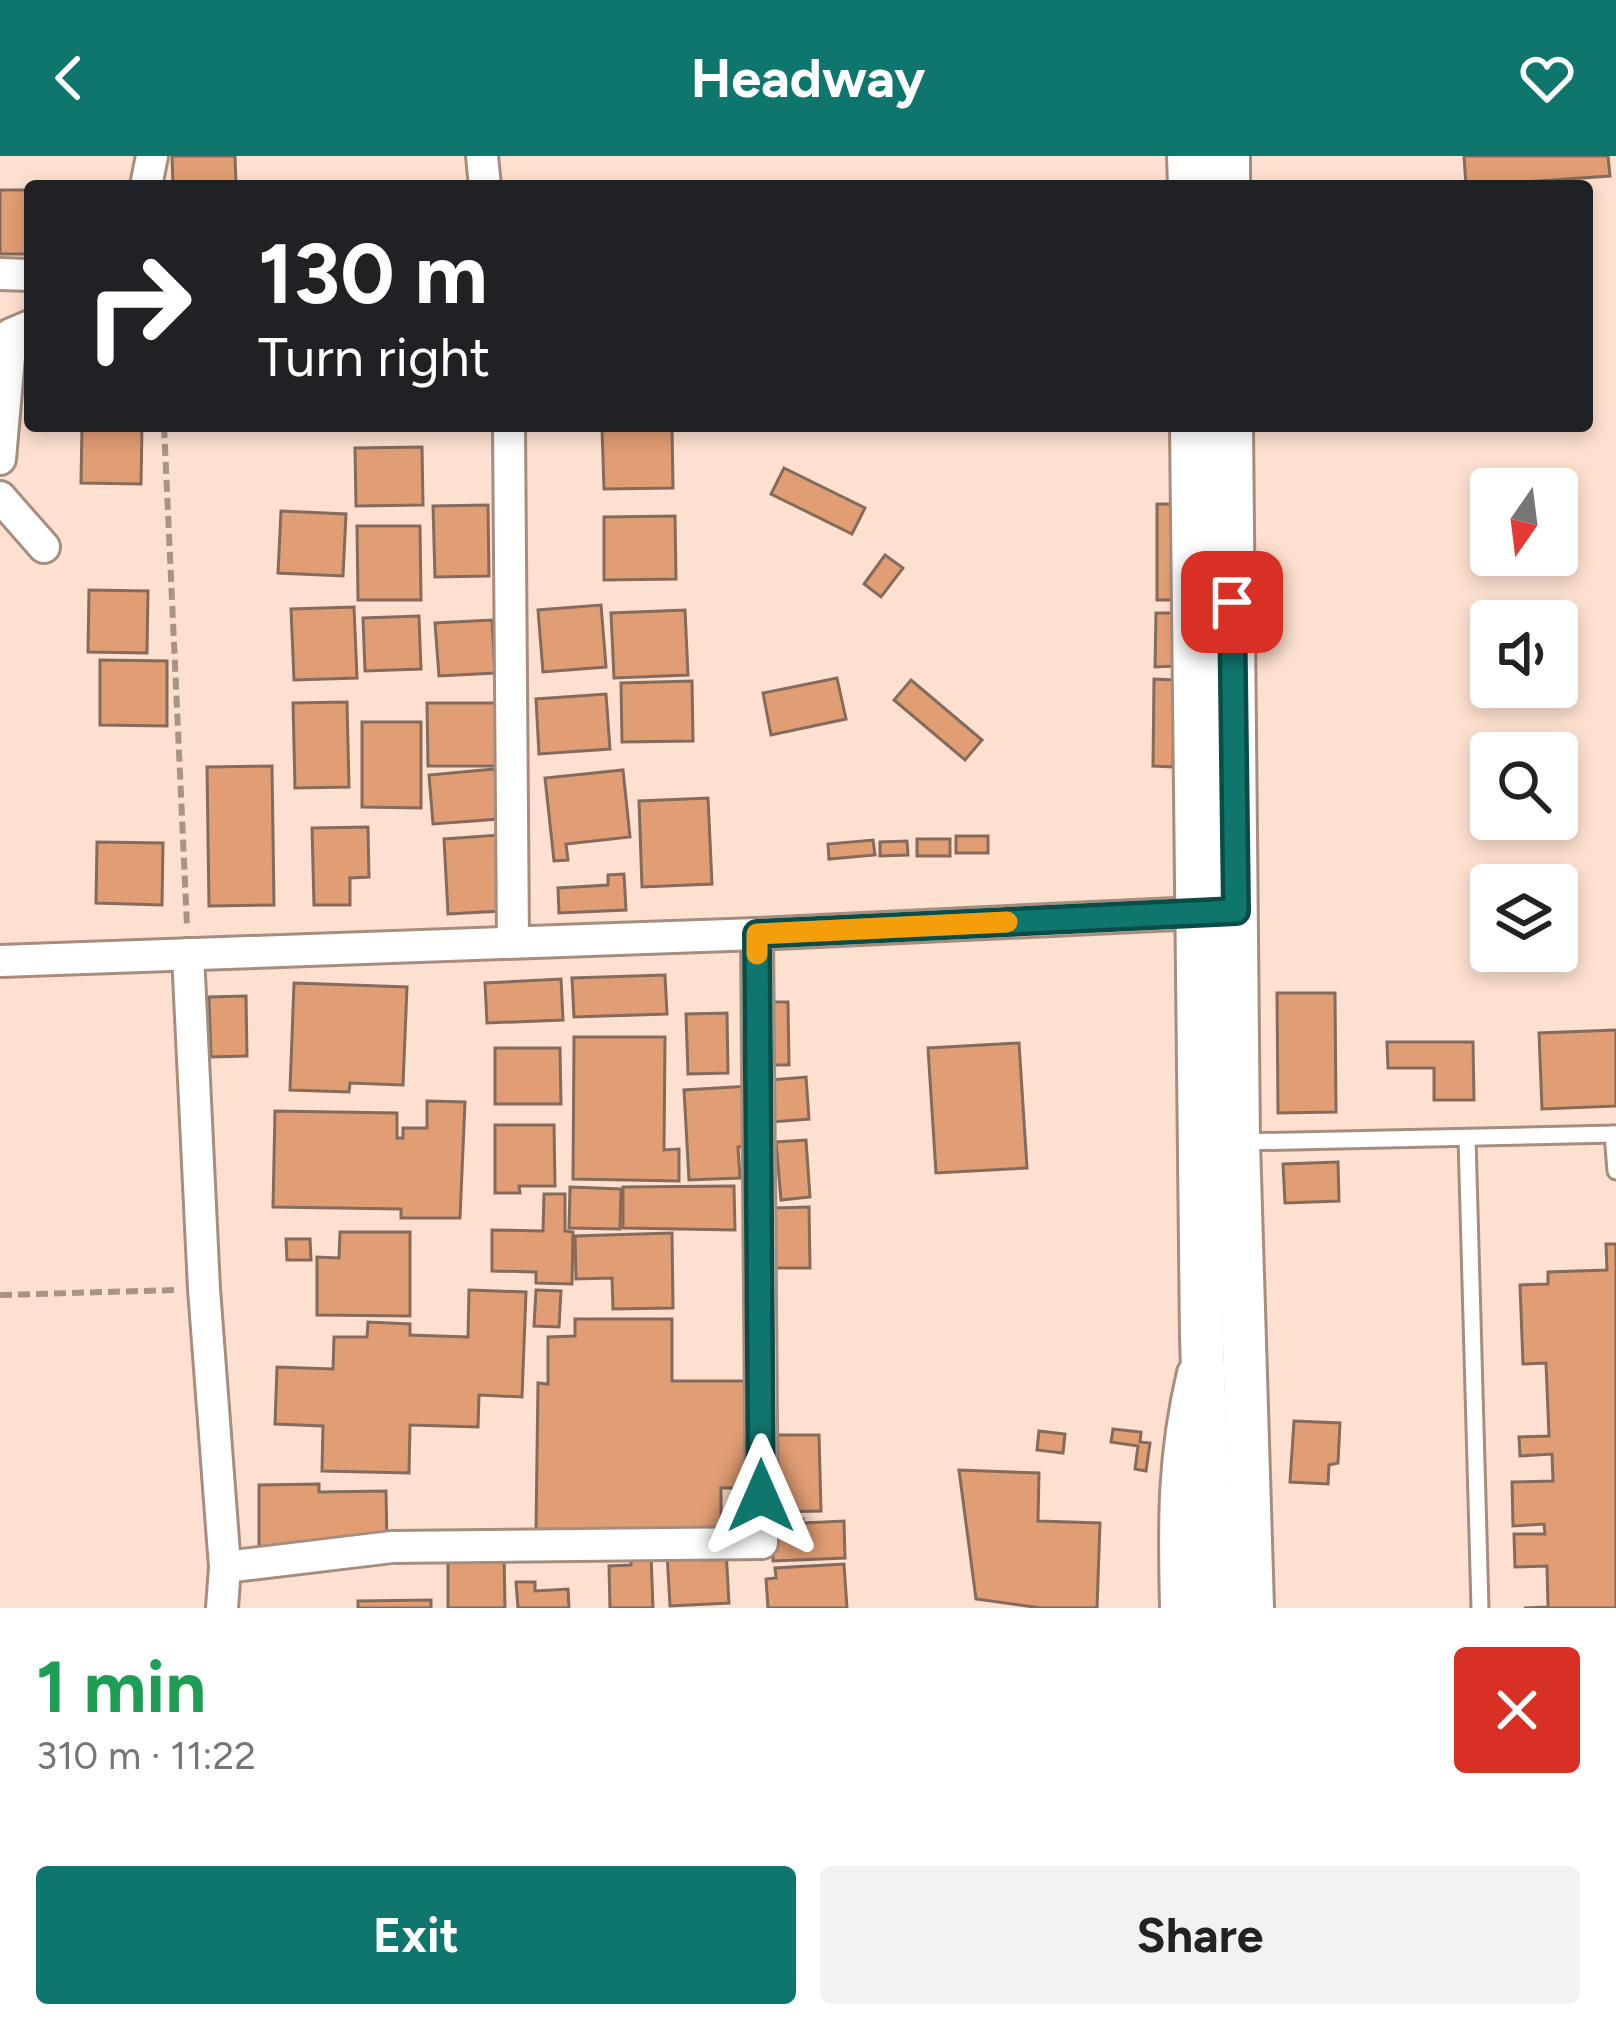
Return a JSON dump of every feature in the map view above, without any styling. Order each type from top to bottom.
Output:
[{"type":"main road","points":[[1192,432],[1216,912],[1238,1142],[1252,1608]]},
{"type":"main road","points":[[1211,1608],[1202,1338],[1231,432]]},
{"type":"street","points":[[0,459],[11,334],[24,329]]},
{"type":"street","points":[[509,432],[513,942]]},
{"type":"street","points":[[0,497],[44,547]]},
{"type":"street","points":[[0,961],[1216,912]]},
{"type":"street","points":[[225,1567],[392,1547],[761,1543],[757,934]]},
{"type":"street","points":[[188,954],[204,1289],[225,1567],[222,1608]]},
{"type":"street","points":[[1176,1608],[1176,1452],[1202,1338]]},
{"type":"lane","points":[[1238,1142],[1615,1134],[1616,1172]]},
{"type":"lane","points":[[1467,1138],[1480,1608]]},
{"type":"path","points":[[164,432],[188,954]]},
{"type":"path","points":[[0,1295],[204,1289]]},
{"type":"building","points":[[172,156],[235,156],[236,180],[173,180]]},
{"type":"building","points":[[1464,156],[1608,156],[1610,176],[1552,180],[1466,180]]},
{"type":"building","points":[[0,190],[24,190],[24,254],[0,254]]},
{"type":"building","points":[[82,432],[142,432],[141,484],[81,483]]},
{"type":"building","points":[[602,432],[672,432],[673,488],[604,489]]},
{"type":"building","points":[[422,447],[423,505],[356,506],[355,448]]},
{"type":"building","points":[[784,468],[865,508],[852,534],[771,494]]},
{"type":"building","points":[[1157,504],[1178,504],[1179,600],[1157,600]]},
{"type":"building","points":[[488,505],[489,576],[435,577],[433,506]]},
{"type":"building","points":[[281,511],[346,514],[343,576],[278,573]]},
{"type":"building","points":[[675,516],[676,579],[604,580],[604,517]]},
{"type":"building","points":[[357,526],[420,526],[421,600],[358,600]]},
{"type":"building","points":[[885,555],[903,568],[881,597],[864,584]]},
{"type":"building","points":[[89,590],[148,591],[147,653],[88,652]]},
{"type":"building","points":[[601,605],[606,667],[543,672],[538,610]]},
{"type":"building","points":[[354,607],[357,678],[294,680],[291,609]]},
{"type":"building","points":[[685,610],[688,675],[614,678],[611,613]]},
{"type":"building","points":[[1156,613],[1176,613],[1175,666],[1155,667]]},
{"type":"building","points":[[419,616],[421,669],[365,671],[363,618]]},
{"type":"building","points":[[492,620],[495,673],[439,676],[435,623]]},
{"type":"building","points":[[100,660],[167,661],[167,726],[100,725]]},
{"type":"building","points":[[837,678],[846,719],[771,735],[763,693]]},
{"type":"building","points":[[1154,679],[1174,680],[1173,767],[1153,766]]},
{"type":"building","points":[[911,680],[982,740],[965,760],[894,700]]},
{"type":"building","points":[[692,681],[693,741],[622,742],[621,683]]},
{"type":"building","points":[[606,694],[610,749],[539,754],[536,699]]},
{"type":"building","points":[[347,702],[349,787],[295,788],[293,703]]},
{"type":"building","points":[[427,703],[498,703],[498,766],[428,766]]},
{"type":"building","points":[[362,722],[421,722],[421,808],[362,807]]},
{"type":"building","points":[[272,766],[274,905],[209,906],[207,767]]},
{"type":"building","points":[[495,769],[499,819],[433,824],[429,775]]},
{"type":"building","points":[[623,770],[630,837],[566,844],[568,860],[554,861],[545,778]]},
{"type":"building","points":[[708,798],[712,884],[642,887],[639,801]]},
{"type":"building","points":[[368,827],[369,877],[350,878],[350,905],[314,905],[312,828]]},
{"type":"building","points":[[499,835],[503,911],[448,914],[444,839]]},
{"type":"building","points":[[956,836],[988,836],[988,853],[956,853]]},
{"type":"building","points":[[917,839],[950,839],[950,856],[917,856]]},
{"type":"building","points":[[873,840],[875,855],[829,859],[828,844]]},
{"type":"building","points":[[907,841],[908,855],[880,856],[880,842]]},
{"type":"building","points":[[97,842],[163,843],[162,905],[96,903]]},
{"type":"building","points":[[624,874],[626,910],[559,913],[558,888],[608,885],[608,875]]},
{"type":"building","points":[[665,975],[667,1014],[574,1017],[572,978]]},
{"type":"building","points":[[561,979],[563,1020],[487,1023],[485,983]]},
{"type":"building","points":[[294,983],[407,987],[403,1085],[350,1083],[349,1092],[290,1090]]},
{"type":"building","points":[[1277,993],[1335,993],[1336,1112],[1278,1113]]},
{"type":"building","points":[[246,996],[247,1056],[211,1057],[209,997]]},
{"type":"building","points":[[766,1002],[788,1002],[789,1065],[768,1065]]},
{"type":"building","points":[[727,1013],[728,1073],[688,1074],[686,1014]]},
{"type":"building","points":[[1616,1030],[1616,1106],[1542,1109],[1539,1033]]},
{"type":"building","points":[[574,1037],[665,1037],[664,1150],[679,1149],[679,1181],[573,1179]]},
{"type":"building","points":[[1387,1042],[1473,1042],[1474,1100],[1434,1100],[1434,1068],[1388,1068]]},
{"type":"building","points":[[1019,1043],[1027,1168],[936,1173],[928,1048]]},
{"type":"building","points":[[495,1048],[560,1048],[561,1104],[495,1104]]},
{"type":"building","points":[[806,1077],[809,1119],[772,1122],[769,1080]]},
{"type":"building","points":[[749,1086],[752,1146],[738,1147],[740,1178],[689,1180],[684,1090]]},
{"type":"building","points":[[427,1101],[465,1102],[460,1218],[401,1218],[401,1209],[273,1207],[275,1111],[397,1113],[397,1138],[403,1138],[403,1128],[427,1128]]},
{"type":"building","points":[[495,1125],[554,1125],[555,1186],[519,1186],[520,1193],[495,1193]]},
{"type":"building","points":[[806,1140],[810,1197],[781,1200],[776,1142]]},
{"type":"building","points":[[1338,1162],[1339,1201],[1285,1203],[1283,1164]]},
{"type":"building","points":[[734,1186],[735,1230],[623,1228],[623,1187]]},
{"type":"building","points":[[570,1187],[621,1189],[620,1229],[569,1228]]},
{"type":"building","points":[[544,1194],[565,1194],[565,1231],[573,1232],[572,1284],[536,1283],[536,1272],[492,1271],[492,1230],[543,1231]]},
{"type":"building","points":[[809,1207],[810,1268],[775,1268],[773,1208]]},
{"type":"building","points":[[340,1232],[410,1232],[410,1316],[317,1315],[317,1257],[339,1258]]},
{"type":"building","points":[[672,1233],[673,1308],[613,1309],[612,1278],[576,1279],[575,1236]]},
{"type":"building","points":[[286,1239],[310,1239],[311,1260],[287,1260]]},
{"type":"building","points":[[1606,1244],[1616,1244],[1616,1608],[1524,1608],[1548,1607],[1547,1566],[1515,1567],[1514,1534],[1545,1534],[1544,1524],[1513,1526],[1512,1482],[1553,1481],[1552,1454],[1520,1456],[1519,1437],[1549,1436],[1546,1363],[1523,1364],[1520,1285],[1548,1284],[1548,1272],[1607,1270]]},
{"type":"building","points":[[469,1290],[526,1292],[522,1397],[479,1395],[478,1427],[410,1425],[409,1473],[322,1471],[323,1426],[275,1424],[277,1367],[333,1369],[334,1337],[367,1337],[368,1322],[410,1324],[410,1335],[468,1337]]},
{"type":"building","points":[[536,1290],[561,1291],[559,1327],[534,1326]]},
{"type":"building","points":[[575,1319],[672,1319],[672,1381],[747,1381],[747,1488],[721,1488],[721,1533],[536,1529],[538,1383],[548,1384],[548,1337],[575,1336]]},
{"type":"building","points":[[1294,1421],[1340,1423],[1338,1463],[1329,1465],[1328,1484],[1290,1482]]},
{"type":"building","points":[[1113,1429],[1141,1432],[1140,1442],[1150,1443],[1146,1471],[1135,1469],[1138,1446],[1111,1442]]},
{"type":"building","points":[[1039,1431],[1065,1434],[1063,1453],[1037,1450]]},
{"type":"building","points":[[770,1435],[819,1435],[821,1511],[773,1512]]},
{"type":"building","points":[[959,1470],[1039,1473],[1038,1521],[1100,1523],[1097,1608],[1041,1608],[976,1599]]},
{"type":"building","points":[[319,1484],[319,1492],[386,1491],[387,1543],[259,1549],[259,1485]]},
{"type":"building","points":[[803,1519],[803,1523],[844,1521],[845,1558],[773,1561],[772,1520]]},
{"type":"building","points":[[726,1550],[729,1603],[670,1606],[667,1553]]},
{"type":"building","points":[[448,1552],[504,1552],[505,1608],[448,1608]]},
{"type":"building","points":[[651,1554],[653,1608],[610,1608],[609,1566],[631,1565],[631,1555]]},
{"type":"building","points":[[844,1564],[847,1608],[768,1608],[766,1579],[776,1578],[775,1568]]},
{"type":"building","points":[[516,1582],[535,1582],[535,1591],[568,1589],[569,1608],[518,1608]]},
{"type":"building","points":[[431,1600],[431,1608],[358,1608],[358,1601]]},
{"type":"slow traffic","points":[[757,954],[757,934],[1007,922]]},
{"type":"route","points":[[761,1496],[757,934],[1236,911],[1232,602]]}]
